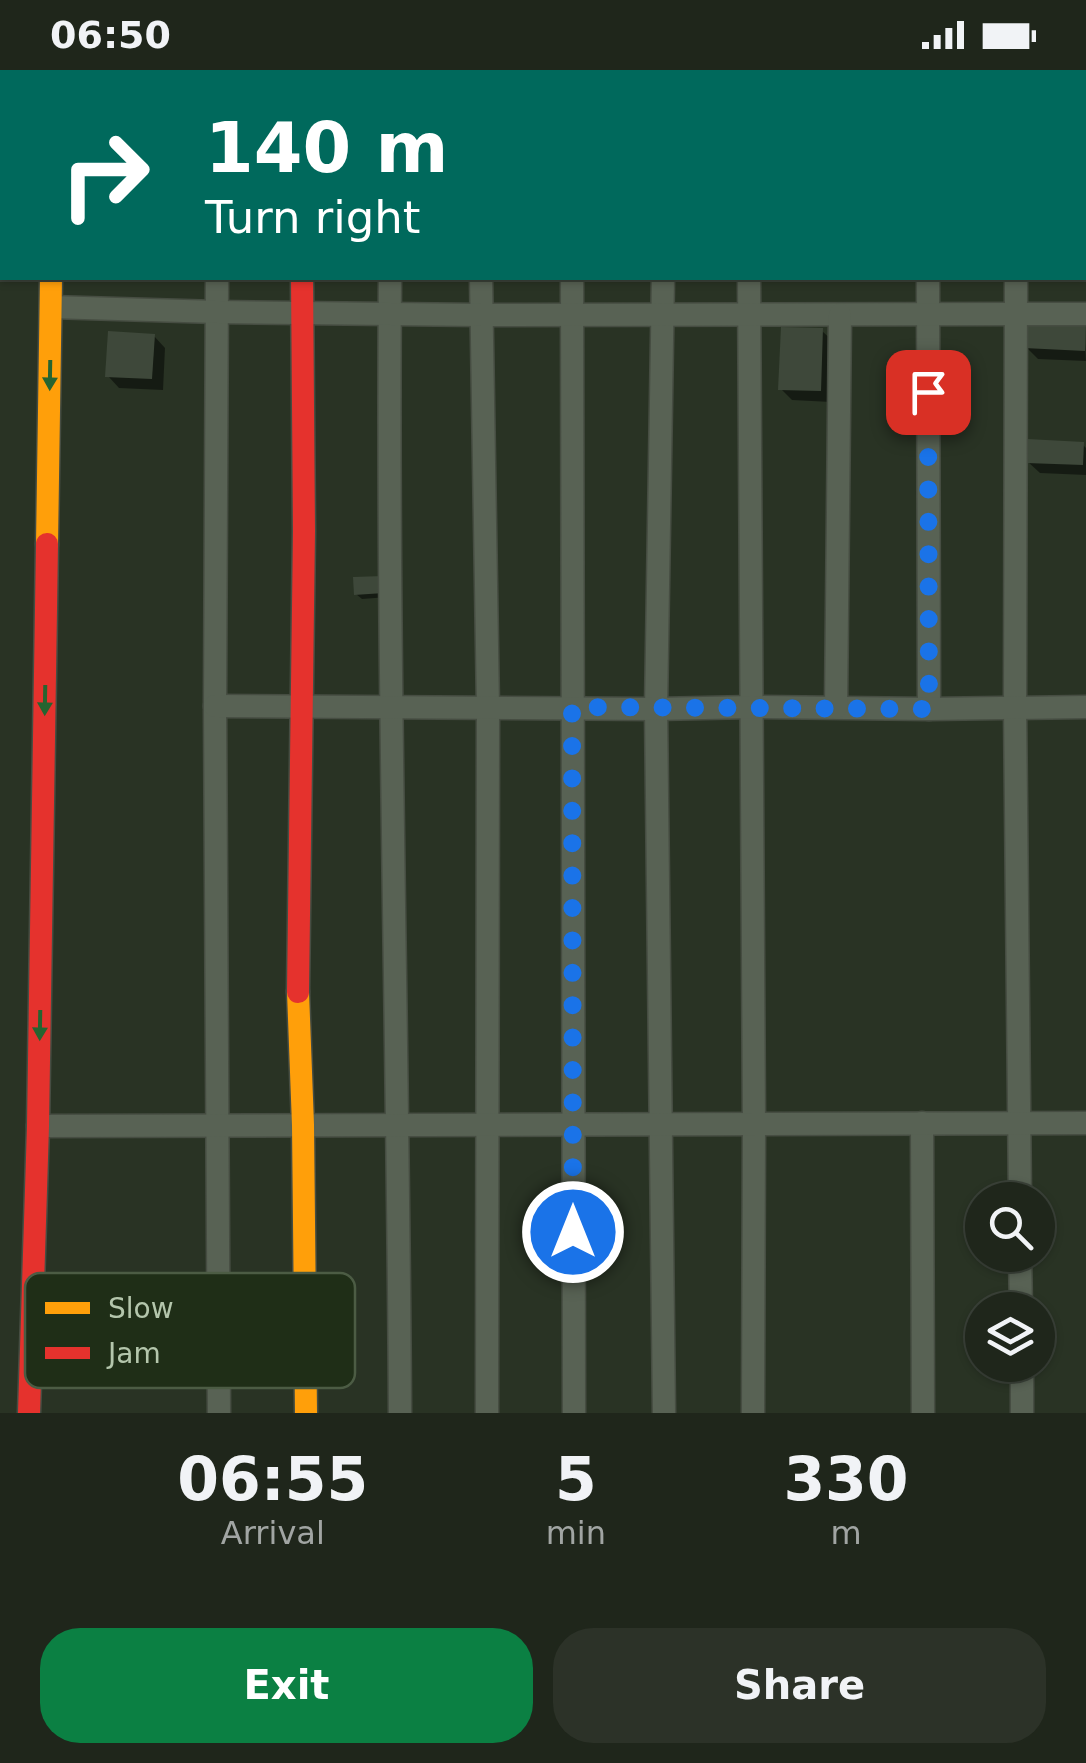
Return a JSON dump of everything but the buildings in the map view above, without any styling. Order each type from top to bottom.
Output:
[{"type":"street","points":[[33,1273],[51,280]]},
{"type":"street","points":[[217,280],[219,1273]]},
{"type":"street","points":[[302,280],[303,708],[298,1022],[305,1273]]},
{"type":"street","points":[[390,280],[400,1413]]},
{"type":"street","points":[[481,280],[488,708],[487,1413]]},
{"type":"street","points":[[572,280],[574,1413]]},
{"type":"street","points":[[663,280],[656,709],[664,1413]]},
{"type":"street","points":[[749,280],[753,1413]]},
{"type":"street","points":[[928,280],[929,709]]},
{"type":"street","points":[[1016,280],[1020,1182]]},
{"type":"street","points":[[51,307],[301,314],[1086,314]]},
{"type":"street","points":[[836,707],[840,315]]},
{"type":"street","points":[[215,706],[1086,708]]},
{"type":"street","points":[[38,1126],[1086,1122]]},
{"type":"street","points":[[922,1123],[923,1413]]},
{"type":"street","points":[[1022,1382],[1022,1413]]},
{"type":"street","points":[[29,1413],[30,1388]]},
{"type":"street","points":[[219,1388],[219,1413]]},
{"type":"street","points":[[306,1388],[306,1413]]},
{"type":"traffic: slow","points":[[47,544],[51,280]]},
{"type":"traffic: slow","points":[[298,992],[305,1273]]},
{"type":"traffic: slow","points":[[306,1388],[306,1413]]},
{"type":"traffic: jam","points":[[298,992],[304,531],[302,280]]},
{"type":"traffic: jam","points":[[33,1273],[47,544]]},
{"type":"traffic: jam","points":[[29,1413],[30,1388]]},
{"type":"route","points":[[573,1232],[572,707],[929,709],[928,392]]}]
